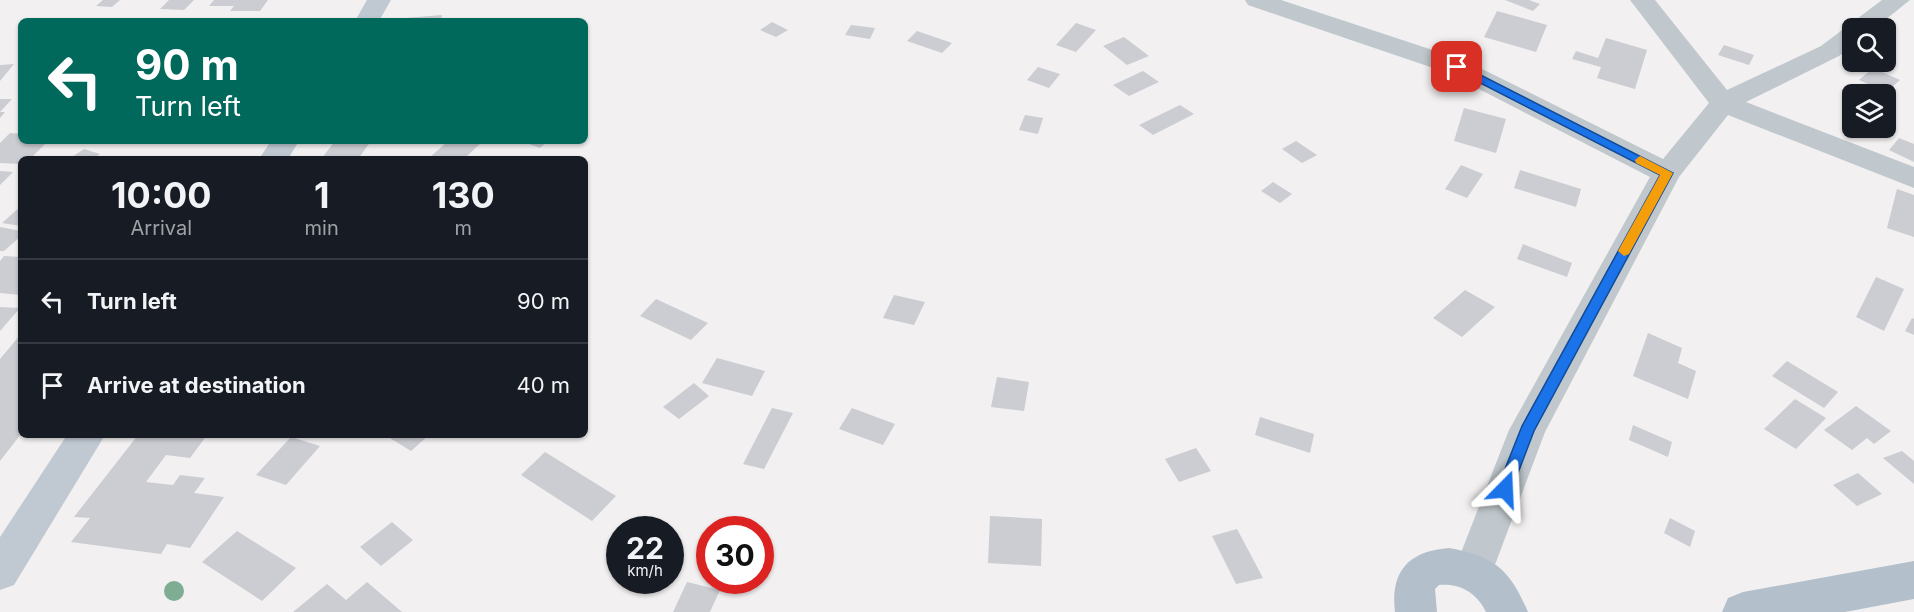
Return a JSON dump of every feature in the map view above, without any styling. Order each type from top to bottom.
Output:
[{"type":"main road","points":[[369,18],[379,0]]},
{"type":"main road","points":[[0,572],[85,438]]},
{"type":"main road","points":[[1416,612],[1413,599],[1414,584],[1423,572],[1437,566],[1454,566],[1473,573],[1490,584],[1502,598],[1507,612]]},
{"type":"main road","points":[[1743,612],[1914,580]]},
{"type":"street","points":[[1257,0],[1457,67],[1667,173]]},
{"type":"street","points":[[1642,0],[1723,103],[1914,178]]},
{"type":"street","points":[[1874,18],[1898,0]]},
{"type":"street","points":[[1473,573],[1527,430],[1667,173],[1723,103],[1830,51],[1842,42]]},
{"type":"building","points":[[103,0],[120,0],[112,7],[96,6]]},
{"type":"building","points":[[169,0],[194,0],[184,10],[160,9]]},
{"type":"building","points":[[214,0],[268,0],[260,11],[230,11],[234,6],[209,6]]},
{"type":"building","points":[[1505,0],[1529,0],[1540,4],[1533,11]]},
{"type":"building","points":[[1497,11],[1547,25],[1536,52],[1484,37]]},
{"type":"building","points":[[442,15],[442,18],[406,18]]},
{"type":"building","points":[[772,22],[788,30],[776,37],[760,30]]},
{"type":"building","points":[[1076,23],[1096,30],[1076,52],[1056,45]]},
{"type":"building","points":[[851,25],[875,28],[870,39],[845,35]]},
{"type":"building","points":[[917,31],[952,43],[942,53],[907,41]]},
{"type":"building","points":[[1124,37],[1149,56],[1127,65],[1103,46]]},
{"type":"building","points":[[1606,38],[1647,50],[1635,89],[1597,78],[1601,67],[1572,59],[1576,51],[1598,58]]},
{"type":"building","points":[[1724,45],[1754,55],[1749,65],[1718,55]]},
{"type":"building","points":[[14,64],[0,81],[0,65]]},
{"type":"building","points":[[1038,67],[1060,74],[1049,88],[1027,80]]},
{"type":"building","points":[[1143,71],[1159,82],[1129,96],[1113,85]]},
{"type":"building","points":[[1868,72],[1882,72],[1900,80],[1895,84],[1868,84],[1859,80]]},
{"type":"building","points":[[0,99],[12,99],[0,112]]},
{"type":"building","points":[[1180,105],[1194,114],[1153,135],[1139,125]]},
{"type":"building","points":[[1464,108],[1506,119],[1496,153],[1454,141]]},
{"type":"building","points":[[1025,115],[1043,118],[1038,134],[1019,130]]},
{"type":"building","points":[[10,133],[18,134],[18,144],[45,144],[33,156],[18,156],[18,164],[0,163],[0,143]]},
{"type":"building","points":[[1899,138],[1914,144],[1914,162],[1889,150]]},
{"type":"building","points":[[1296,141],[1317,155],[1302,163],[1282,149]]},
{"type":"building","points":[[333,144],[369,144],[360,156],[324,156]]},
{"type":"building","points":[[445,144],[480,144],[467,156],[431,156]]},
{"type":"building","points":[[529,144],[545,144],[540,148]]},
{"type":"building","points":[[84,149],[100,154],[97,156],[74,156]]},
{"type":"building","points":[[1461,165],[1483,174],[1467,198],[1445,189]]},
{"type":"building","points":[[1520,170],[1581,189],[1576,207],[1514,188]]},
{"type":"building","points":[[0,171],[13,172],[0,185]]},
{"type":"building","points":[[1273,182],[1292,194],[1280,203],[1261,191]]},
{"type":"building","points":[[1897,189],[1914,195],[1914,237],[1887,228]]},
{"type":"building","points":[[18,209],[18,226],[2,223]]},
{"type":"building","points":[[0,227],[18,230],[18,239],[4,251],[0,251]]},
{"type":"building","points":[[1523,244],[1572,263],[1567,277],[1517,259]]},
{"type":"building","points":[[4,256],[18,257],[18,295],[0,293],[0,261]]},
{"type":"building","points":[[1876,277],[1904,289],[1884,331],[1856,317]]},
{"type":"building","points":[[1465,290],[1495,307],[1462,337],[1433,318]]},
{"type":"building","points":[[894,295],[925,302],[914,325],[883,318]]},
{"type":"building","points":[[656,299],[708,323],[691,340],[640,316]]},
{"type":"building","points":[[0,307],[18,308],[18,310],[0,331]]},
{"type":"building","points":[[1912,318],[1914,319],[1914,335],[1905,331]]},
{"type":"building","points":[[1648,333],[1682,348],[1678,363],[1696,371],[1688,399],[1633,376]]},
{"type":"building","points":[[18,338],[18,438],[0,461],[0,359]]},
{"type":"building","points":[[717,358],[765,371],[752,396],[702,383]]},
{"type":"building","points":[[1787,361],[1838,392],[1824,408],[1772,376]]},
{"type":"building","points":[[997,377],[1029,382],[1024,411],[991,407]]},
{"type":"building","points":[[694,383],[709,396],[679,419],[663,407]]},
{"type":"building","points":[[1795,399],[1826,418],[1796,449],[1764,429]]},
{"type":"building","points":[[1856,406],[1891,431],[1874,444],[1867,438],[1852,450],[1824,430]]},
{"type":"building","points":[[772,408],[793,413],[764,469],[743,464]]},
{"type":"building","points":[[852,408],[895,424],[883,445],[839,429]]},
{"type":"building","points":[[1260,417],[1314,434],[1310,453],[1255,435]]},
{"type":"building","points":[[1633,425],[1672,442],[1668,457],[1629,440]]},
{"type":"building","points":[[136,438],[205,438],[190,458],[166,455],[146,482],[173,485],[180,475],[205,478],[194,493],[224,497],[190,548],[167,544],[161,554],[71,542],[90,518],[74,517]]},
{"type":"building","points":[[290,438],[320,446],[286,485],[256,475]]},
{"type":"building","points":[[390,438],[426,438],[411,451]]},
{"type":"building","points":[[1196,448],[1211,471],[1179,482],[1165,459]]},
{"type":"building","points":[[1902,451],[1914,461],[1914,484],[1883,458]]},
{"type":"building","points":[[545,452],[616,496],[592,521],[521,475]]},
{"type":"building","points":[[1858,473],[1882,494],[1857,506],[1833,485]]},
{"type":"building","points":[[990,516],[1042,519],[1041,566],[988,563]]},
{"type":"building","points":[[1670,518],[1695,531],[1690,547],[1664,533]]},
{"type":"building","points":[[392,522],[413,540],[381,566],[360,547]]},
{"type":"building","points":[[1237,529],[1263,578],[1236,584],[1212,536]]},
{"type":"building","points":[[237,531],[296,568],[262,601],[202,562]]},
{"type":"building","points":[[367,582],[402,612],[293,612],[327,584],[346,600]]},
{"type":"building","points":[[687,582],[696,584],[696,594],[718,594],[710,612],[673,612],[681,594],[684,594]]},
{"type":"slow traffic","points":[[1624,251],[1667,173],[1640,160]]},
{"type":"route","points":[[1457,67],[1667,173],[1527,430],[1505,489]]}]
